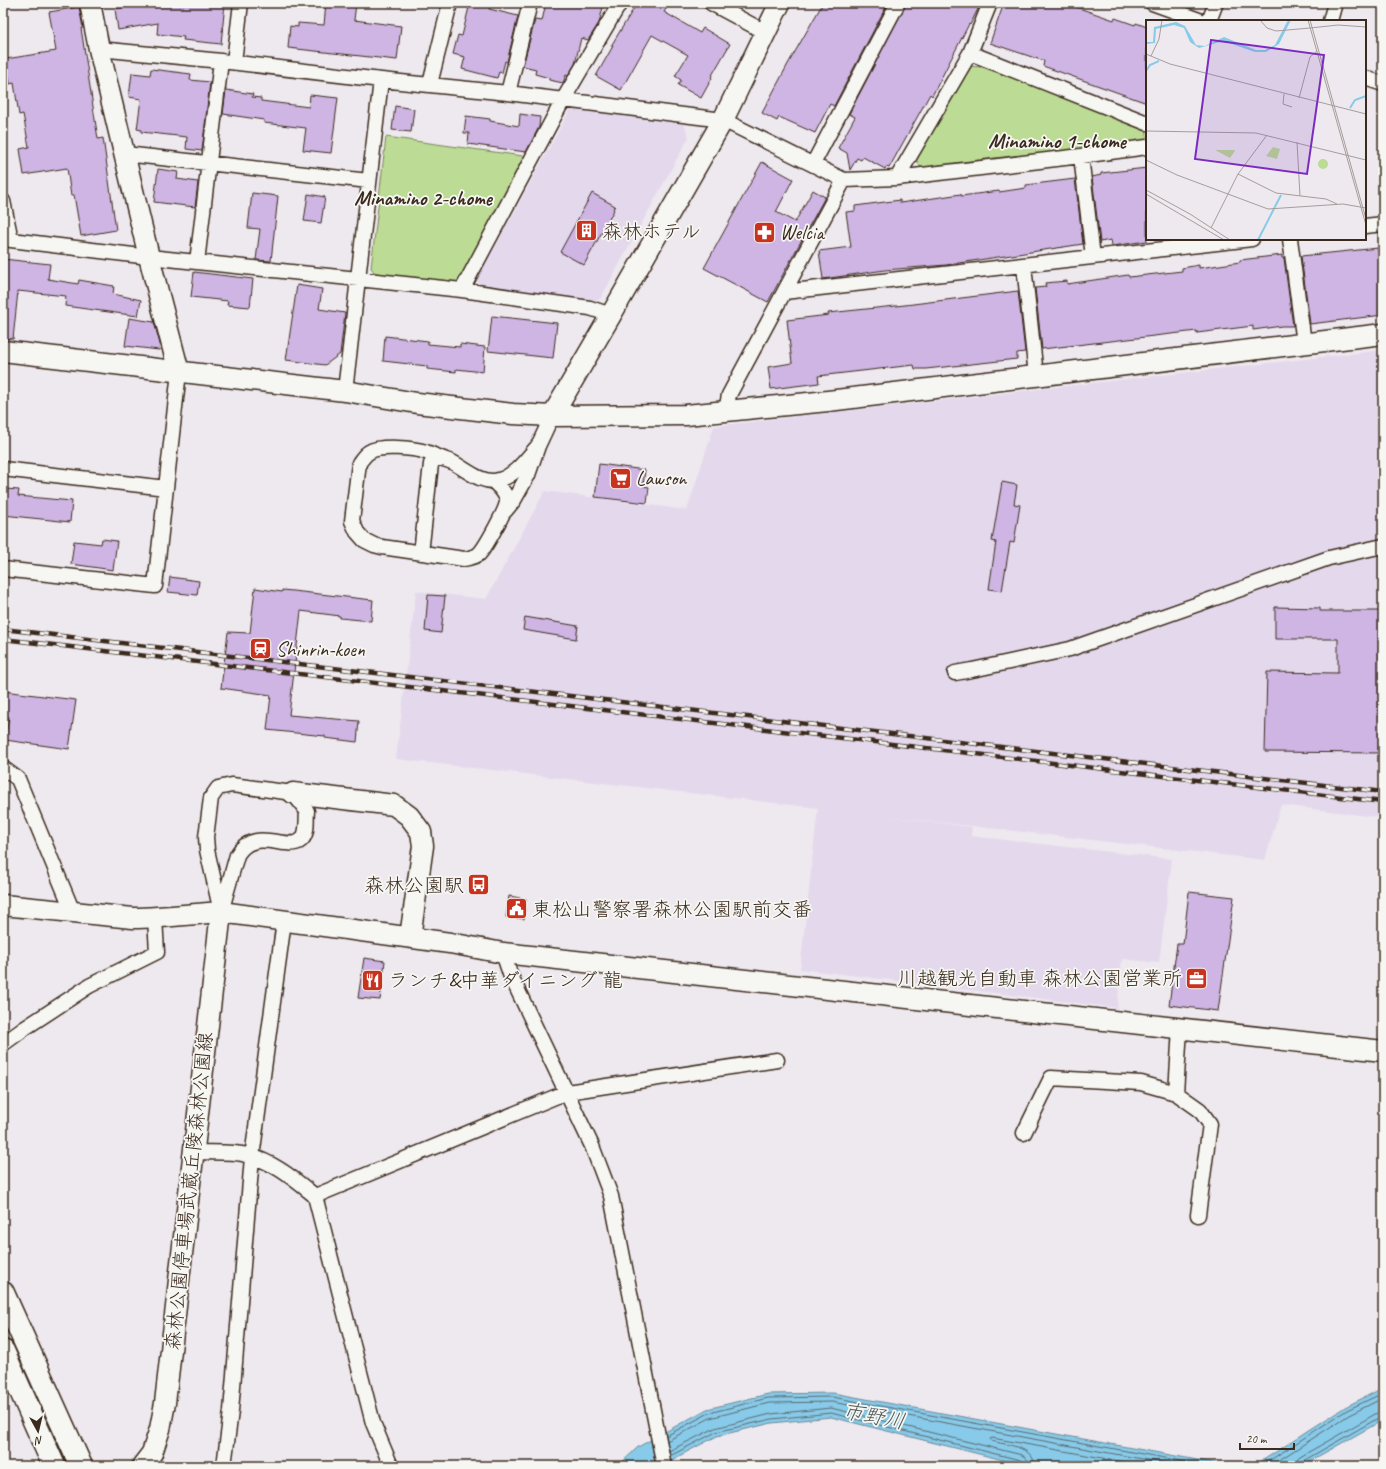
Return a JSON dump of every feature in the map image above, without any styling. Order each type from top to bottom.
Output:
[{"type":"main road","points":[[3,1293],[81,1466]]},
{"type":"main road","points":[[3,1351],[54,1466]]},
{"type":"street","points":[[3,569],[155,586],[179,372],[149,257],[99,49],[90,3]]},
{"type":"street","points":[[197,262],[208,164],[227,62],[241,3]]},
{"type":"street","points":[[430,84],[450,3]]},
{"type":"street","points":[[508,93],[530,3]]},
{"type":"street","points":[[462,290],[563,100],[620,3]]},
{"type":"street","points":[[711,3],[765,32]]},
{"type":"street","points":[[503,514],[507,502],[503,490],[493,481],[479,477],[453,463],[425,452],[381,447],[370,451],[364,456],[359,464],[352,521],[357,532],[364,540],[374,545],[396,550],[464,559],[479,554],[503,514],[514,500],[528,475],[538,446],[552,416],[612,315],[723,120],[780,3]]},
{"type":"street","points":[[813,164],[898,3]]},
{"type":"street","points":[[897,178],[970,53],[990,3]]},
{"type":"street","points":[[1152,3],[1199,20]]},
{"type":"street","points":[[1209,20],[1216,3]]},
{"type":"street","points":[[1330,20],[1335,3]]},
{"type":"street","points":[[99,49],[430,84],[723,120],[844,180],[897,178],[1146,147]]},
{"type":"street","points":[[970,53],[1146,123]]},
{"type":"street","points":[[1366,78],[1383,84]]},
{"type":"street","points":[[345,391],[381,80]]},
{"type":"street","points":[[125,154],[369,181]]},
{"type":"street","points":[[1081,156],[1093,257]]},
{"type":"street","points":[[726,412],[729,395],[844,180]]},
{"type":"street","points":[[3,201],[7,240],[358,280],[462,290],[590,308],[612,315]]},
{"type":"street","points":[[1366,226],[1383,224]]},
{"type":"street","points":[[784,292],[1243,240]]},
{"type":"street","points":[[1290,240],[1304,343]]},
{"type":"street","points":[[1024,266],[1036,375]]},
{"type":"street","points":[[3,351],[345,391],[416,403],[513,414],[552,416],[686,415],[726,412],[1383,334]]},
{"type":"street","points":[[493,481],[507,477],[516,471],[538,446]]},
{"type":"street","points":[[421,553],[431,464],[434,460],[440,458]]},
{"type":"street","points":[[3,469],[166,488]]},
{"type":"street","points":[[955,673],[1070,649],[1329,558],[1383,546]]},
{"type":"street","points":[[3,768],[18,779],[73,912]]},
{"type":"street","points":[[221,912],[207,850],[206,837],[211,798],[218,788],[232,785],[394,805],[409,816],[421,832],[423,846],[410,938]]},
{"type":"street","points":[[293,793],[307,811]]},
{"type":"street","points":[[221,912],[240,849],[245,844],[260,840],[298,843],[303,839],[306,833],[307,811],[312,802],[325,796]]},
{"type":"street","points":[[3,905],[114,917],[155,918],[221,912],[450,943],[503,953],[1383,1051]]},
{"type":"street","name":"森林公園停車場武蔵丘陵森林公園線","points":[[142,1466],[152,1453],[160,1429],[165,1403],[221,912]]},
{"type":"street","points":[[3,1044],[89,986],[157,952],[155,918]]},
{"type":"street","points":[[224,1466],[231,1411],[252,1156],[284,920]]},
{"type":"street","points":[[503,953],[510,974],[592,1146],[611,1196],[664,1466]]},
{"type":"street","points":[[1176,1093],[1180,1028]]},
{"type":"street","points":[[314,1196],[567,1092],[777,1060]]},
{"type":"street","points":[[1024,1133],[1051,1078],[1141,1083],[1176,1093],[1200,1110],[1210,1124],[1198,1215]]},
{"type":"street","points":[[194,1152],[245,1154],[252,1156],[265,1161],[292,1178],[314,1196],[373,1423],[391,1466]]},
{"type":"shaded area","points":[[571,108],[684,124],[689,137],[601,298],[596,301],[479,287],[477,280]]},
{"type":"shaded area","points":[[1383,350],[1383,818],[1281,805],[1265,860],[884,816],[972,827],[971,836],[1172,859],[1159,963],[1122,959],[1117,1008],[800,969],[818,808],[396,759],[416,591],[486,599],[545,491],[687,510],[714,426]]},
{"type":"green space","points":[[965,66],[982,67],[1146,125],[1146,142],[922,169],[915,158]]},
{"type":"green space","points":[[386,137],[530,157],[462,279],[454,284],[376,274],[371,268]]},
{"type":"water","points":[[1383,1388],[1383,1420],[1301,1466],[1254,1466],[1345,1407]]},
{"type":"water","name":"市野川","points":[[833,1393],[1230,1466],[1027,1466],[831,1417],[772,1423],[717,1436],[660,1466],[618,1466],[638,1447],[707,1409],[768,1394]]},
{"type":"building","points":[[149,3],[225,3],[221,44],[183,40],[184,37],[157,34],[158,23],[118,30],[115,9]]},
{"type":"building","points":[[326,3],[356,3],[354,20],[401,26],[397,60],[288,48],[290,26],[298,27],[298,23],[324,25]]},
{"type":"building","points":[[470,3],[491,3],[489,9],[518,16],[507,62],[505,61],[502,73],[499,72],[497,78],[462,69],[465,57],[453,54],[458,35],[462,36]]},
{"type":"building","points":[[546,3],[604,3],[599,23],[588,40],[581,38],[575,64],[568,76],[566,75],[563,83],[549,80],[549,78],[535,74],[536,69],[523,66],[535,20],[542,21]]},
{"type":"building","points":[[637,3],[670,3],[664,12],[700,33],[703,28],[730,44],[701,98],[678,85],[681,80],[675,76],[688,55],[652,35],[621,90],[596,76],[613,46],[611,46]]},
{"type":"building","points":[[823,3],[888,3],[834,106],[830,104],[815,133],[779,117],[777,121],[762,113]]},
{"type":"building","points":[[906,3],[981,3],[932,96],[930,94],[889,168],[886,167],[885,169],[863,157],[861,160],[857,158],[850,170],[847,153],[838,148],[855,117],[849,114]]},
{"type":"building","points":[[1004,3],[1064,3],[1114,20],[1115,18],[1135,25],[1136,23],[1146,27],[1146,103],[1043,66],[1044,61],[990,43]]},
{"type":"building","points":[[79,7],[98,139],[103,138],[116,230],[81,236],[74,195],[71,196],[67,168],[24,175],[20,149],[29,147],[23,114],[19,115],[14,83],[10,84],[6,59],[56,51],[49,12]]},
{"type":"building","points":[[151,69],[191,74],[190,80],[210,82],[202,151],[186,149],[187,137],[141,132],[142,130],[137,129],[141,99],[129,97],[132,73],[150,75]]},
{"type":"building","points":[[226,90],[253,94],[252,97],[261,98],[261,101],[309,107],[310,95],[338,98],[331,153],[303,150],[306,128],[264,123],[264,120],[223,114]]},
{"type":"building","points":[[395,106],[414,109],[411,132],[392,130]]},
{"type":"building","points":[[520,114],[540,117],[539,127],[526,152],[468,144],[469,133],[464,133],[466,116],[490,119],[490,121],[519,126]]},
{"type":"building","name":"Welcia","points":[[762,162],[793,179],[776,212],[795,222],[813,190],[825,197],[768,302],[704,268]]},
{"type":"building","points":[[1146,168],[1147,241],[1112,246],[1111,240],[1100,242],[1092,177],[1101,175],[1101,173]]},
{"type":"building","points":[[158,169],[178,172],[177,179],[198,182],[195,207],[154,202]]},
{"type":"building","points":[[1075,179],[1083,244],[946,265],[885,270],[823,279],[819,251],[851,247],[846,212],[855,211],[855,206],[900,200],[900,203],[961,194],[961,196],[999,192],[1026,188],[1026,185]]},
{"type":"building","points":[[252,193],[278,196],[271,261],[256,260],[260,229],[248,228]]},
{"type":"building","name":"森林ホテル","points":[[592,193],[615,206],[584,265],[560,252]]},
{"type":"building","points":[[308,194],[325,197],[321,223],[304,221]]},
{"type":"building","points":[[1378,248],[1378,250],[1383,249],[1383,315],[1310,324],[1301,256]]},
{"type":"building","points":[[1282,255],[1282,258],[1284,258],[1293,326],[1253,330],[1253,326],[1197,333],[1197,331],[1042,349],[1035,288],[1046,287],[1045,283],[1067,281],[1067,284],[1128,275],[1129,277],[1182,271],[1182,268],[1199,265],[1199,268],[1240,262],[1240,260]]},
{"type":"building","points":[[3,259],[50,264],[48,279],[78,284],[79,280],[114,286],[113,294],[141,300],[138,316],[65,306],[66,296],[18,291],[13,339],[3,338]]},
{"type":"building","points":[[194,272],[253,279],[250,307],[227,305],[228,301],[191,297]]},
{"type":"building","points":[[297,285],[322,289],[319,309],[345,313],[340,354],[325,365],[286,360]]},
{"type":"building","points":[[1018,291],[1025,352],[1017,353],[1017,359],[926,369],[915,369],[914,365],[818,376],[819,383],[771,389],[768,367],[792,363],[787,320],[829,315],[828,313]]},
{"type":"building","points":[[492,316],[557,323],[553,358],[488,351]]},
{"type":"building","points":[[129,318],[154,322],[160,344],[159,350],[125,346]]},
{"type":"building","points":[[385,336],[428,341],[428,344],[460,347],[460,344],[485,347],[483,372],[456,369],[456,372],[427,369],[427,366],[383,361]]},
{"type":"building","name":"Lawson","points":[[599,464],[645,470],[643,486],[649,487],[647,503],[595,497]]},
{"type":"building","points":[[1002,482],[1017,485],[1014,504],[1020,505],[1014,543],[1010,542],[1002,591],[989,589],[996,542],[992,541]]},
{"type":"building","points":[[5,489],[19,490],[18,496],[72,501],[70,522],[3,515]]},
{"type":"building","points":[[102,539],[117,541],[113,570],[71,564],[74,541],[101,544]]},
{"type":"building","points":[[170,577],[199,581],[197,595],[168,592]]},
{"type":"building","points":[[255,588],[282,592],[282,590],[373,600],[371,621],[340,618],[340,616],[301,611],[289,715],[359,721],[357,742],[325,738],[325,736],[267,730],[271,695],[221,688],[228,632],[250,633]]},
{"type":"building","points":[[428,595],[445,596],[441,633],[425,631]]},
{"type":"building","points":[[1275,607],[1320,608],[1320,611],[1383,611],[1383,753],[1265,752],[1267,672],[1338,673],[1338,639],[1275,639]]},
{"type":"building","points":[[525,617],[578,626],[576,639],[523,630]]},
{"type":"building","points":[[3,691],[76,700],[69,749],[5,740],[9,717],[3,716]]},
{"type":"building","name":"川越観光自動車 森林公園営業所","points":[[1189,892],[1234,897],[1218,1011],[1169,1005],[1177,944],[1183,944]]},
{"type":"building","points":[[509,896],[526,899],[524,919],[506,917]]},
{"type":"building","name":"ランチ&中華ダイニング 龍","points":[[364,958],[385,961],[380,1000],[358,998]]},
{"type":"railway","points":[[3,629],[1383,792]]},
{"type":"railway","points":[[3,639],[1383,802]]},
{"type":"place","name":"森林ホテル","points":[[587,231]]},
{"type":"place","name":"Welcia","points":[[765,232]]},
{"type":"place","name":"Lawson","points":[[621,478]]},
{"type":"place","name":"Shinrin-koen","points":[[260,649]]},
{"type":"place","name":"森林公園駅","points":[[479,885]]},
{"type":"place","name":"東松山警察署森林公園駅前交番","points":[[517,909]]},
{"type":"place","name":"川越観光自動車 森林公園営業所","points":[[1197,978]]},
{"type":"place","name":"ランチ&中華ダイニング 龍","points":[[372,980]]},
{"type":"district","name":"Minamino 1-chome","points":[[1057,141]]},
{"type":"district","name":"Minamino 2-chome","points":[[423,198]]}]
